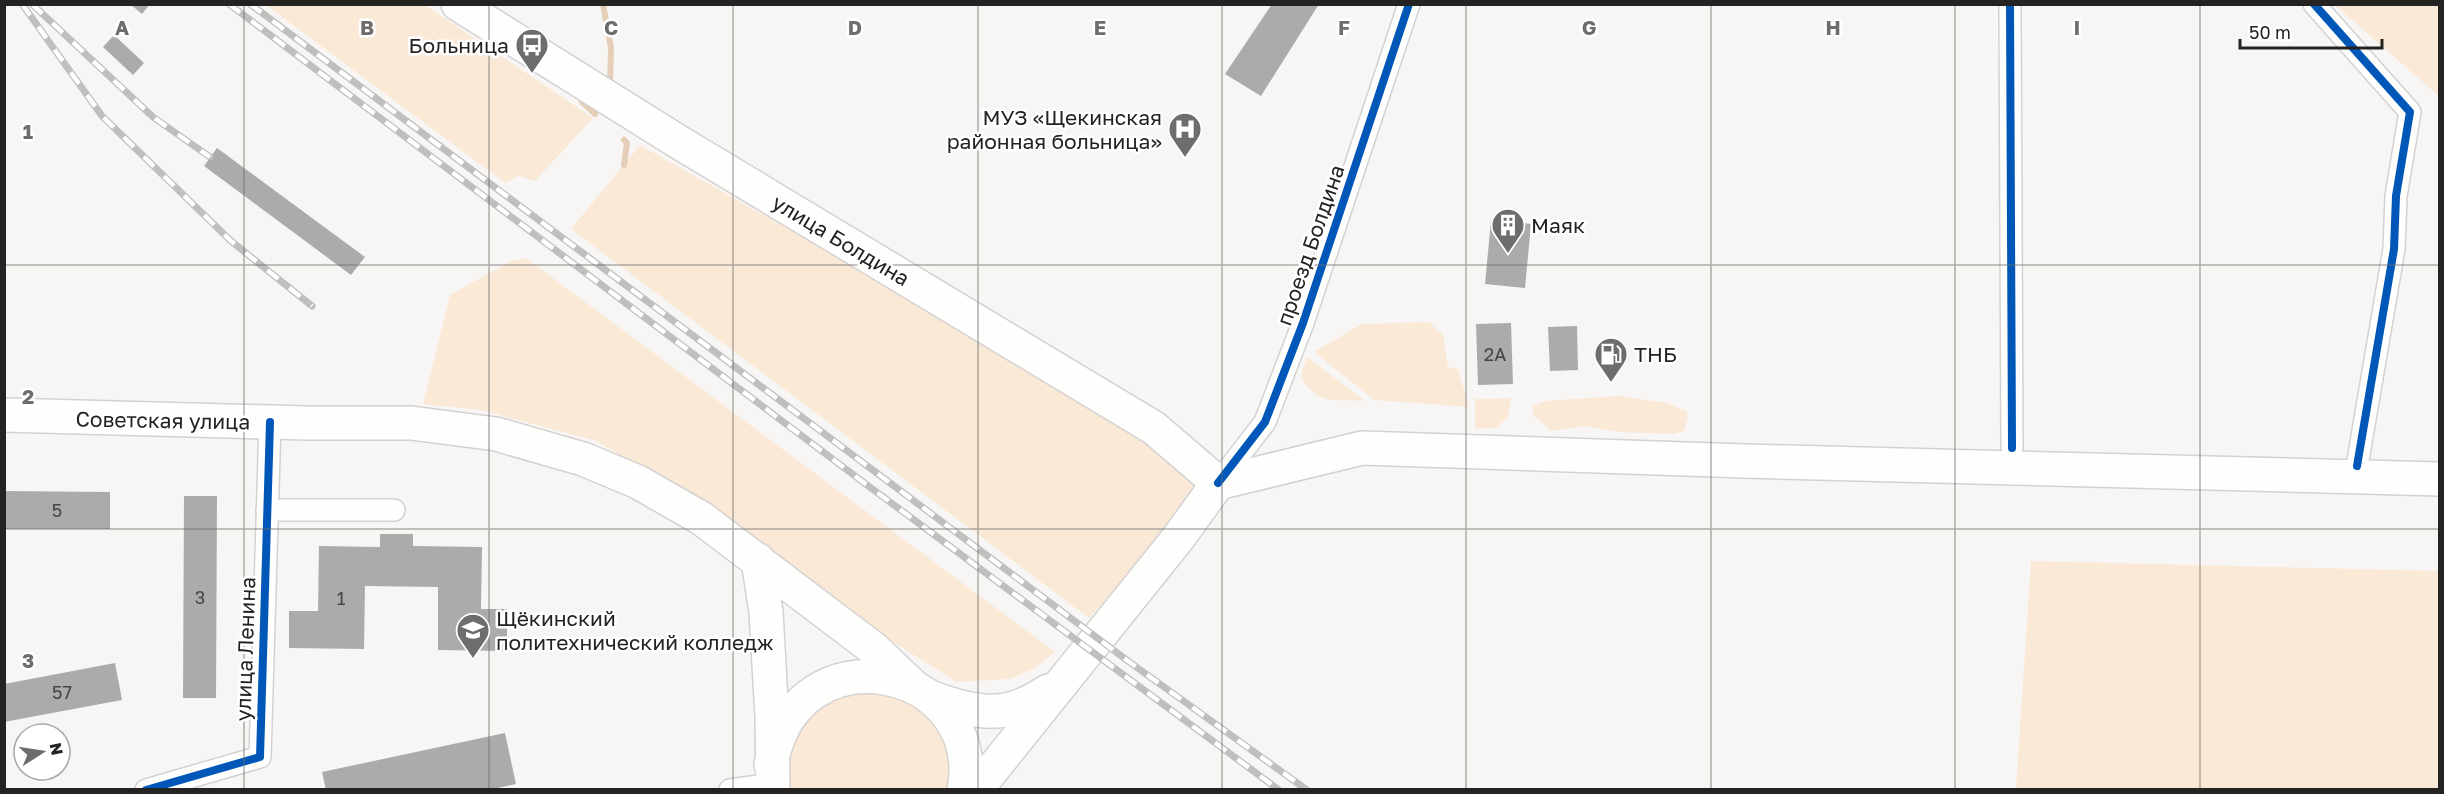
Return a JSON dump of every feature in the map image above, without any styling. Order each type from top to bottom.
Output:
[{"type":"main road","name":"улица Болдина","points":[[458,4],[677,141],[1154,428],[1218,483]]},
{"type":"main road","name":"Советская улица","points":[[4,415],[411,423],[496,434],[583,459],[638,482],[701,518],[874,649],[943,710],[961,743],[965,762],[964,789]]},
{"type":"main road","points":[[976,789],[1179,537],[1218,483],[1362,448],[1744,461],[2439,479]]},
{"type":"main road","points":[[758,560],[767,624],[772,717],[772,780]]},
{"type":"main road","points":[[772,780],[774,746],[792,712],[821,688],[848,678],[876,676],[895,679],[959,708],[982,713],[1008,710],[1030,704],[1062,682]]},
{"type":"street","name":"проезд Болдина","points":[[1218,483],[1265,422],[1303,323],[1409,4]]},
{"type":"street","points":[[2010,4],[2012,448]]},
{"type":"street","points":[[2314,4],[2410,112],[2396,196],[2394,249],[2357,466]]},
{"type":"street","name":"улица Ленина","points":[[146,789],[260,757],[270,422]]},
{"type":"street","points":[[267,510],[394,510]]},
{"type":"street","points":[[730,789],[772,780]]},
{"type":"shaded area","points":[[266,5],[425,5],[593,118],[535,181],[519,176],[505,183]]},
{"type":"shaded area","points":[[2335,5],[2439,5],[2439,96]]},
{"type":"shaded area","points":[[640,145],[1151,434],[1209,484],[1089,618],[571,229]]},
{"type":"shaded area","points":[[526,258],[1055,652],[1034,669],[1009,679],[957,682],[888,639],[736,523],[596,441],[481,410],[423,404],[450,295],[509,262]]},
{"type":"shaded area","points":[[1429,322],[1443,335],[1448,367],[1458,369],[1469,407],[1374,400],[1314,352],[1362,324]]},
{"type":"shaded area","points":[[1307,357],[1365,401],[1327,399],[1312,392],[1301,375]]},
{"type":"shaded area","points":[[1619,396],[1668,403],[1686,411],[1688,416],[1684,431],[1673,434],[1618,432],[1585,426],[1551,431],[1533,415],[1533,406],[1544,401]]},
{"type":"shaded area","points":[[1511,398],[1508,417],[1496,428],[1475,429],[1475,399]]},
{"type":"shaded area","points":[[2031,561],[2439,571],[2439,789],[2016,789]]},
{"type":"shaded area","points":[[858,688],[922,705],[950,747],[952,789],[784,790],[783,766],[813,707]]},
{"type":"building","points":[[130,4],[150,4],[142,14]]},
{"type":"building","points":[[1272,4],[1319,4],[1261,96],[1225,74]]},
{"type":"building","points":[[114,35],[144,63],[133,75],[103,47]]},
{"type":"building","points":[[217,148],[365,257],[351,275],[204,166]]},
{"type":"building","name":"Маяк","points":[[1491,220],[1531,224],[1525,288],[1485,284]]},
{"type":"building","points":[[1511,323],[1513,384],[1478,385],[1476,324]]},
{"type":"building","points":[[1577,326],[1578,370],[1550,371],[1548,327]]},
{"type":"building","points":[[4,491],[110,492],[110,529],[4,529]]},
{"type":"building","points":[[184,496],[217,496],[216,698],[183,698]]},
{"type":"building","points":[[380,534],[413,534],[413,546],[482,547],[481,609],[507,609],[507,651],[438,650],[438,587],[365,586],[364,649],[289,648],[289,611],[318,611],[319,546],[380,547]]},
{"type":"building","points":[[115,663],[122,700],[4,722],[4,684]]},
{"type":"building","points":[[505,733],[516,784],[489,790],[326,790],[322,772]]},
{"type":"waterway","points":[[603,4],[611,48],[610,84]]},
{"type":"waterway","points":[[582,102],[595,114]]},
{"type":"waterway","points":[[624,140],[627,143],[624,165]]},
{"type":"railway","points":[[22,4],[102,116],[231,241],[312,306]]},
{"type":"railway","points":[[32,4],[153,117],[210,157]]},
{"type":"railway","points":[[229,4],[867,485],[1279,790]]},
{"type":"railway","points":[[250,4],[1128,661],[1307,790]]},
{"type":"cycle path","points":[[1218,483],[1265,422],[1303,323],[1409,4]]},
{"type":"cycle path","points":[[2010,4],[2012,448]]},
{"type":"cycle path","points":[[2314,4],[2410,112],[2396,196],[2394,249],[2357,466]]},
{"type":"cycle path","points":[[146,790],[260,757],[270,422]]},
{"type":"place","name":"Больница","points":[[532,74]]},
{"type":"place","name":"МУЗ «Щекинская районная больница»","points":[[1185,158]]},
{"type":"place","name":"Маяк","points":[[1508,254]]},
{"type":"place","name":"ТНБ","points":[[1611,383]]},
{"type":"place","name":"Щёкинский политехнический колледж","points":[[473,659]]}]
